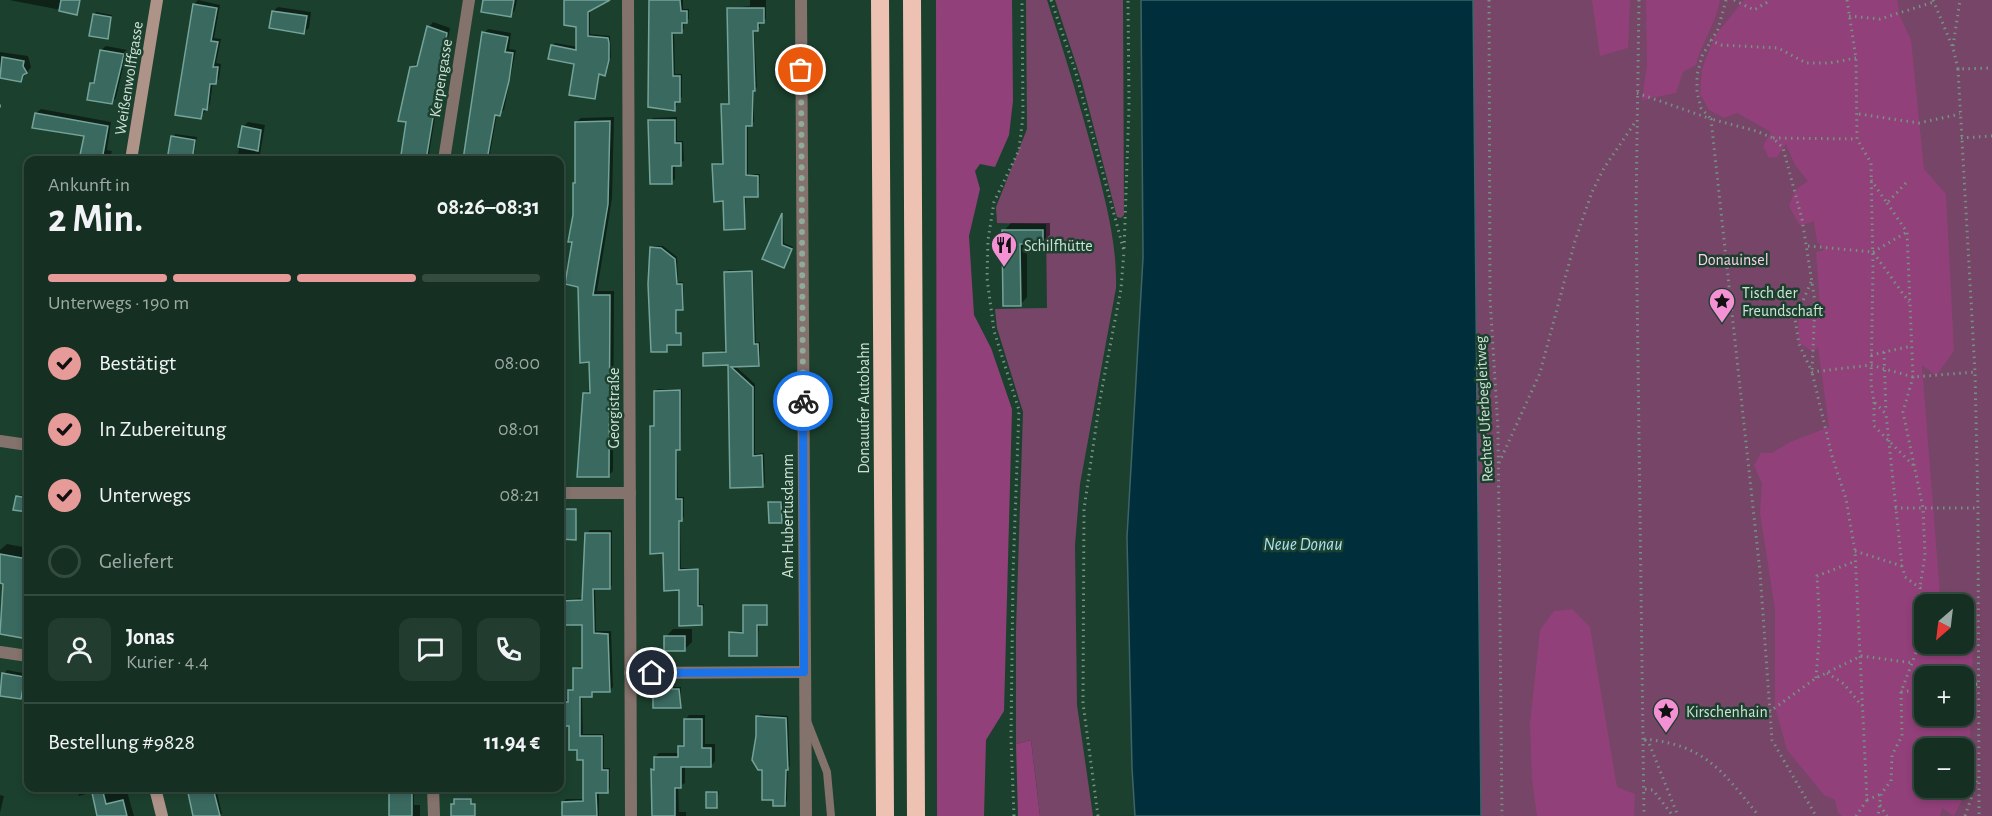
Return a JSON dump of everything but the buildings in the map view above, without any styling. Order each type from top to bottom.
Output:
[{"type":"highway","name":"Donauufer Autobahn","points":[[880,0],[885,816]]},
{"type":"highway","points":[[912,0],[916,816]]},
{"type":"street","name":"Weißenwolffgasse","points":[[132,156],[157,0]]},
{"type":"street","name":"Kerpengasse","points":[[445,156],[469,0]]},
{"type":"street","name":"Georgistraße","points":[[628,0],[631,816]]},
{"type":"street","name":"Am Hubertusdamm","points":[[801,0],[806,816]]},
{"type":"street","points":[[0,441],[24,444]]},
{"type":"street","points":[[564,493],[630,493]]},
{"type":"street","points":[[0,652],[24,655]]},
{"type":"street","points":[[630,673],[804,672]]},
{"type":"street","points":[[156,792],[162,816]]},
{"type":"street","points":[[433,792],[434,816]]},
{"type":"lane","points":[[806,717],[827,772],[831,816]]},
{"type":"path","points":[[1014,816],[1011,739],[1013,574],[1019,410],[994,331],[987,278],[987,249],[994,202],[1018,150],[1023,116],[1022,0]]},
{"type":"path","points":[[1051,0],[1075,70],[1124,251]]},
{"type":"path","points":[[1098,816],[1083,703],[1084,509],[1100,399],[1121,289],[1128,106],[1128,0]]},
{"type":"path","name":"Rechter Uferbegleitweg","points":[[1489,0],[1490,298],[1499,465],[1502,816]]},
{"type":"path","points":[[1639,0],[1637,119],[1644,816]]},
{"type":"path","points":[[1726,0],[1718,28],[1710,40],[1696,75],[1701,108],[1711,119],[1760,572],[1772,740],[1816,816]]},
{"type":"path","points":[[1734,0],[1754,10],[1771,0]]},
{"type":"path","points":[[1846,0],[1856,58],[1859,114],[1857,139],[1871,164],[1873,252],[1871,365],[1874,426],[1914,467]]},
{"type":"path","points":[[1953,48],[1960,0]]},
{"type":"path","points":[[1849,16],[1880,19],[1934,1],[1953,48],[1958,69],[1975,372],[1979,816]]},
{"type":"path","points":[[1710,40],[1721,45],[1778,48],[1806,63],[1830,63],[1856,58]]},
{"type":"path","points":[[1958,69],[1992,68]]},
{"type":"path","points":[[1637,93],[1711,119],[1743,126],[1773,138],[1857,139]]},
{"type":"path","points":[[1859,114],[1920,123],[1960,114]]},
{"type":"path","points":[[1499,465],[1540,373],[1575,241],[1592,192],[1604,168],[1637,119]]},
{"type":"path","points":[[1961,138],[1992,136]]},
{"type":"path","points":[[1773,138],[1783,148],[1808,246],[1815,302],[1812,372]]},
{"type":"path","points":[[1870,179],[1907,232],[1913,377],[1903,412],[1923,508],[1924,555],[1920,594]]},
{"type":"path","points":[[1887,203],[1905,183]]},
{"type":"path","points":[[1808,246],[1873,252],[1907,232]]},
{"type":"path","points":[[1873,252],[1910,304]]},
{"type":"path","points":[[1812,278],[1795,319],[1799,344],[1812,372],[1832,456],[1846,499],[1855,551],[1862,656],[1867,800]]},
{"type":"path","points":[[1872,355],[1912,346]]},
{"type":"path","points":[[1884,352],[1887,438],[1902,566],[1905,577],[1920,588]]},
{"type":"path","points":[[1812,372],[1871,365],[1913,377],[1975,372]]},
{"type":"path","points":[[1874,402],[1886,414]]},
{"type":"path","points":[[1895,508],[1978,508]]},
{"type":"path","points":[[1855,551],[1902,566]]},
{"type":"path","points":[[1816,678],[1820,628],[1817,576],[1856,561]]},
{"type":"path","points":[[1856,816],[1867,800],[1881,794],[1892,781],[1892,755],[1902,736],[1901,692],[1917,654]]},
{"type":"path","points":[[1769,712],[1816,678],[1862,656],[1914,663]]},
{"type":"path","points":[[1827,673],[1844,684],[1863,708]]},
{"type":"path","points":[[1974,685],[1978,684]]},
{"type":"path","points":[[1901,692],[1914,690]]},
{"type":"path","points":[[1644,739],[1649,743],[1678,816]]},
{"type":"path","points":[[1644,739],[1665,741],[1696,751],[1720,769],[1759,816]]},
{"type":"path","points":[[1965,816],[1978,777]]},
{"type":"path","points":[[1645,789],[1653,790],[1673,816]]},
{"type":"path","points":[[1878,816],[1881,794]]},
{"type":"path","points":[[1880,804],[1887,816]]},
{"type":"green space","points":[[1026,0],[1047,0],[1093,153],[1115,254],[1116,288],[1080,484],[1075,545],[1077,705],[1093,816],[1040,816],[1031,740],[1016,744],[1016,630],[1023,412],[997,328],[995,309],[1047,308],[1046,224],[997,223],[996,207],[1027,129]]},
{"type":"green space","points":[[1055,0],[1123,0],[1124,215],[1121,218],[1117,217],[1082,82]]},
{"type":"green space","name":"Donauinsel","points":[[1473,0],[1992,0],[1992,816],[1481,816]]},
{"type":"shaded area","points":[[936,0],[1012,0],[1013,101],[1009,135],[995,167],[980,164],[975,171],[980,189],[969,236],[974,315],[991,348],[1012,409],[1004,711],[986,740],[984,816],[937,816]]},
{"type":"shaded area","points":[[1592,0],[1630,0],[1628,48],[1600,56]]},
{"type":"shaded area","points":[[1646,0],[1720,0],[1696,65],[1683,72],[1676,93],[1642,100],[1647,65]]},
{"type":"shaded area","points":[[1744,0],[1897,0],[1900,16],[1911,40],[1924,169],[1946,194],[1954,351],[1936,376],[1922,365],[1940,594],[1914,594],[1914,654],[1973,654],[1972,666],[1914,666],[1914,726],[1970,726],[1970,738],[1914,738],[1914,798],[1962,798],[1954,816],[1942,808],[1940,816],[1842,816],[1838,813],[1835,800],[1824,795],[1787,750],[1775,707],[1775,609],[1760,513],[1762,484],[1754,465],[1761,453],[1772,453],[1790,442],[1829,427],[1818,347],[1813,352],[1799,343],[1798,318],[1820,306],[1816,252],[1824,250],[1817,241],[1814,221],[1800,226],[1789,206],[1795,190],[1808,181],[1795,165],[1786,144],[1777,157],[1769,158],[1763,146],[1771,132],[1737,113],[1724,118],[1709,110],[1700,94],[1702,69],[1714,37]]},
{"type":"shaded area","points":[[1572,609],[1590,627],[1617,787],[1635,794],[1634,816],[1537,816],[1532,779],[1530,723],[1540,630],[1554,611]]},
{"type":"shaded area","points":[[1031,740],[1040,816],[1018,816],[1016,744]]},
{"type":"water","name":"Neue Donau","points":[[1141,0],[1473,0],[1481,816],[1135,816],[1127,537],[1143,258]]},
{"type":"way so far","points":[[801,70],[803,401]]},
{"type":"place","name":"Schilfhütte","points":[[1004,268]]},
{"type":"place","name":"Tisch der Freundschaft","points":[[1722,324]]},
{"type":"place","name":"Kirschenhain","points":[[1666,734]]},
{"type":"route","points":[[652,673],[804,672],[803,401]]}]
